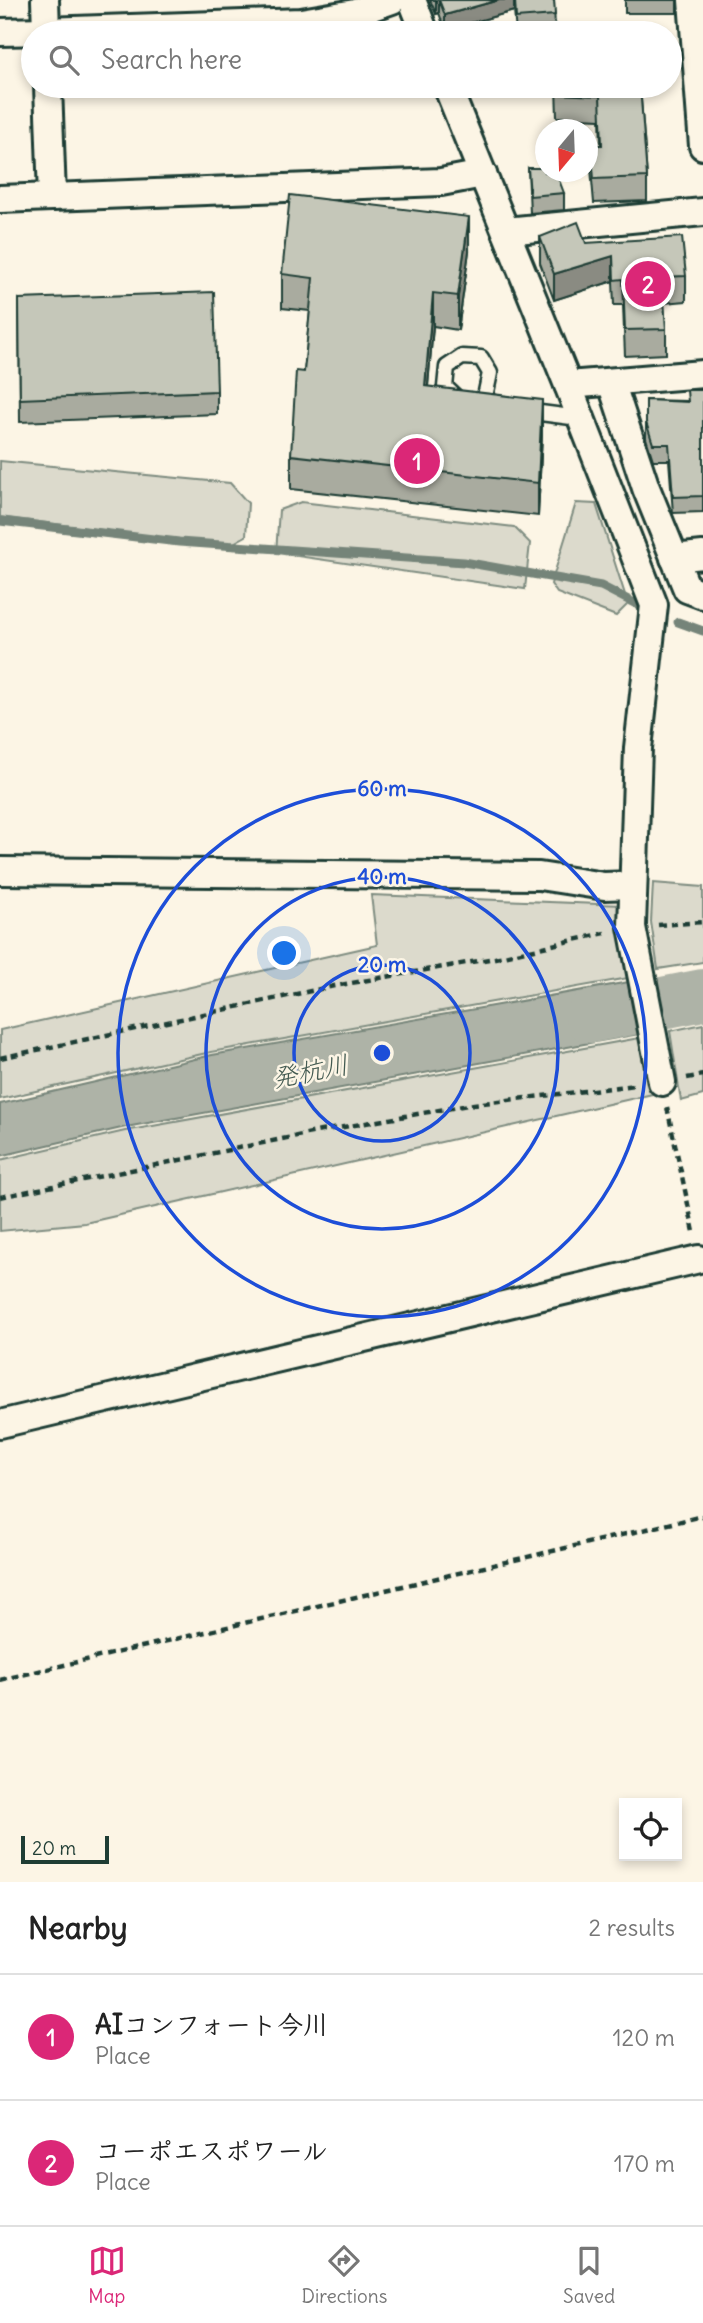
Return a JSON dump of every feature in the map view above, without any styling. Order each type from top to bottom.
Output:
[{"type":"street","points":[[45,0],[46,21]]},
{"type":"street","points":[[306,21],[355,13],[392,0]]},
{"type":"street","points":[[412,0],[420,21]]},
{"type":"street","points":[[692,0],[689,37],[703,146]]},
{"type":"street","points":[[0,32],[21,32]]},
{"type":"street","points":[[48,98],[52,197]]},
{"type":"street","points":[[452,98],[653,605],[638,748],[632,885],[633,936],[662,1082]]},
{"type":"street","points":[[0,199],[441,182],[483,174]]},
{"type":"street","points":[[506,231],[703,212]]},
{"type":"street","points":[[568,385],[703,374]]},
{"type":"street","points":[[611,382],[646,488],[687,589],[703,595]]},
{"type":"street","points":[[674,558],[703,555]]},
{"type":"street","points":[[0,871],[539,876],[604,886],[632,885]]},
{"type":"street","points":[[0,1424],[699,1259]]},
{"type":"lane","points":[[497,407],[579,418]]},
{"type":"path","points":[[0,1058],[334,986],[703,922]]},
{"type":"path","points":[[0,1197],[308,1134],[474,1104],[662,1082],[699,1259]]},
{"type":"path","points":[[0,1680],[703,1516]]},
{"type":"shaded area","points":[[0,461],[230,483],[248,503],[246,536],[228,546],[0,517]]},
{"type":"shaded area","points":[[301,502],[514,527],[530,543],[525,589],[276,553],[279,510]]},
{"type":"shaded area","points":[[576,503],[596,504],[628,604],[616,616],[557,593],[551,584]]},
{"type":"shaded area","points":[[653,883],[703,887],[703,962],[658,969],[651,922]]},
{"type":"shaded area","points":[[371,895],[623,905],[634,977],[211,1052],[0,1099],[0,1030],[377,945]]},
{"type":"shaded area","points":[[703,1024],[703,1095],[681,1101],[670,1031]]},
{"type":"shaded area","points":[[645,1037],[657,1093],[85,1223],[0,1231],[0,1160],[125,1131]]},
{"type":"water","points":[[635,981],[645,1033],[126,1127],[0,1156],[0,1104],[212,1055]]},
{"type":"building","points":[[439,0],[499,0],[445,15]]},
{"type":"building","points":[[515,0],[554,0],[555,15],[516,18]]},
{"type":"building","points":[[600,98],[641,98],[647,177],[598,179],[598,145],[602,145]]},
{"type":"building","points":[[528,168],[535,168],[535,182],[560,182],[564,193],[530,196]]},
{"type":"building","points":[[290,195],[469,217],[458,296],[433,293],[425,386],[542,400],[538,483],[291,455],[296,371],[304,372],[313,278],[282,274]]},
{"type":"building","points":[[578,222],[586,243],[682,237],[686,276],[662,277],[666,329],[625,330],[623,279],[614,280],[613,256],[554,274],[540,237]]},
{"type":"building","points":[[214,292],[217,391],[20,399],[19,299]]},
{"type":"building","points":[[687,390],[703,390],[703,496],[673,497],[669,444],[653,444],[646,422],[646,400],[688,402]]},
{"type":"waterway","points":[[0,521],[179,542],[464,562],[601,586],[640,606]]},
{"type":"waterway","points":[[678,622],[703,631]]},
{"type":"waterway","name":"発杭川","points":[[591,1017],[703,995]]},
{"type":"place","name":"コーポエスポワール","points":[[648,284]]},
{"type":"place","name":"AIコンフォート今川","points":[[417,461]]}]
